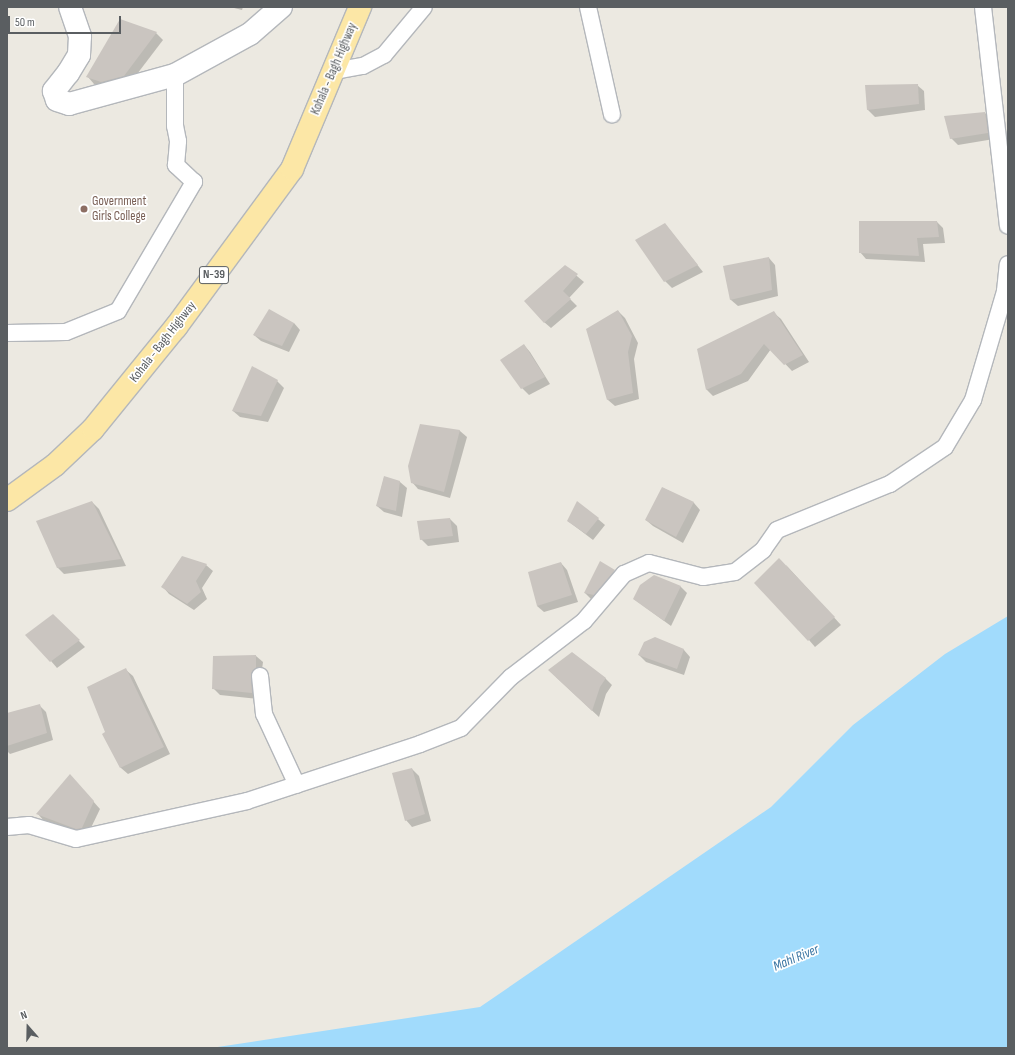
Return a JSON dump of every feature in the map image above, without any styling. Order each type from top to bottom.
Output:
[{"type":"main road","points":[[70,7],[80,36],[79,55],[68,73],[54,90],[58,100],[68,104],[174,75],[250,34],[282,7]]},
{"type":"main road","name":"Kohala - Bagh Highway","points":[[7,500],[55,466],[93,429],[176,327],[292,169],[360,7]]},
{"type":"street","points":[[334,71],[363,66],[384,55],[424,7]]},
{"type":"street","points":[[588,7],[612,114]]},
{"type":"street","points":[[982,7],[1008,226]]},
{"type":"street","points":[[7,333],[66,332],[118,311],[194,182],[176,165],[178,141],[174,126],[174,75]]},
{"type":"street","points":[[7,827],[29,825],[76,839],[248,801],[420,744],[461,728],[511,677],[584,621],[624,574],[649,563],[703,577],[735,572],[763,550],[777,530],[890,484],[945,446],[973,400],[1005,291],[1008,264]]},
{"type":"street","points":[[260,676],[264,714],[298,784]]},
{"type":"water","name":"Mahl River","points":[[1008,616],[1008,1048],[211,1048],[480,1007],[771,807],[853,725],[945,654]]},
{"type":"building","points":[[120,19],[157,32],[124,76],[101,82],[86,77]]},
{"type":"building","points":[[918,84],[919,104],[867,110],[865,85]]},
{"type":"building","points":[[985,112],[988,133],[950,139],[944,116]]},
{"type":"building","points":[[859,221],[937,221],[939,237],[917,238],[919,256],[859,253]]},
{"type":"building","points":[[665,223],[698,265],[664,282],[635,240]]},
{"type":"building","points":[[769,257],[772,290],[730,300],[723,266]]},
{"type":"building","points":[[565,265],[578,274],[563,291],[571,299],[544,323],[524,301]]},
{"type":"building","points":[[269,309],[294,323],[282,346],[253,335]]},
{"type":"building","points":[[618,310],[632,336],[628,352],[633,393],[607,400],[586,329]]},
{"type":"building","points":[[774,311],[803,355],[784,365],[764,344],[741,374],[706,390],[697,349]]},
{"type":"building","points":[[524,344],[545,377],[521,389],[500,360]]},
{"type":"building","points":[[252,366],[278,380],[261,416],[232,411]]},
{"type":"building","points":[[420,424],[460,430],[444,492],[411,483],[408,466]]},
{"type":"building","points":[[384,476],[400,481],[396,511],[376,506]]},
{"type":"building","points":[[662,487],[694,502],[676,537],[645,520]]},
{"type":"building","points":[[92,501],[121,559],[57,568],[36,521]]},
{"type":"building","points":[[577,501],[599,518],[586,534],[567,521]]},
{"type":"building","points":[[450,518],[453,536],[420,540],[417,521]]},
{"type":"building","points":[[182,556],[207,564],[196,581],[201,592],[187,604],[161,587]]},
{"type":"building","points":[[779,558],[835,617],[808,641],[754,583]]},
{"type":"building","points":[[600,561],[615,570],[594,595],[584,593]]},
{"type":"building","points":[[561,562],[572,595],[537,606],[528,572]]},
{"type":"building","points":[[654,575],[681,586],[664,621],[633,599],[640,585]]},
{"type":"building","points":[[53,614],[80,640],[50,662],[25,635]]},
{"type":"building","points":[[655,637],[684,649],[677,669],[638,655],[644,642]]},
{"type":"building","points":[[572,652],[606,678],[600,687],[592,711],[548,670]]},
{"type":"building","points":[[256,655],[256,668],[252,672],[251,677],[252,693],[212,689],[213,656]]},
{"type":"building","points":[[126,668],[164,747],[120,768],[102,734],[105,732],[87,687]]},
{"type":"building","points":[[40,704],[47,733],[7,746],[7,713]]},
{"type":"building","points":[[412,768],[425,814],[405,821],[392,773]]},
{"type":"building","points":[[70,774],[94,801],[82,828],[76,829],[36,814]]},
{"type":"place","name":"Government Girls College","points":[[84,209]]}]
